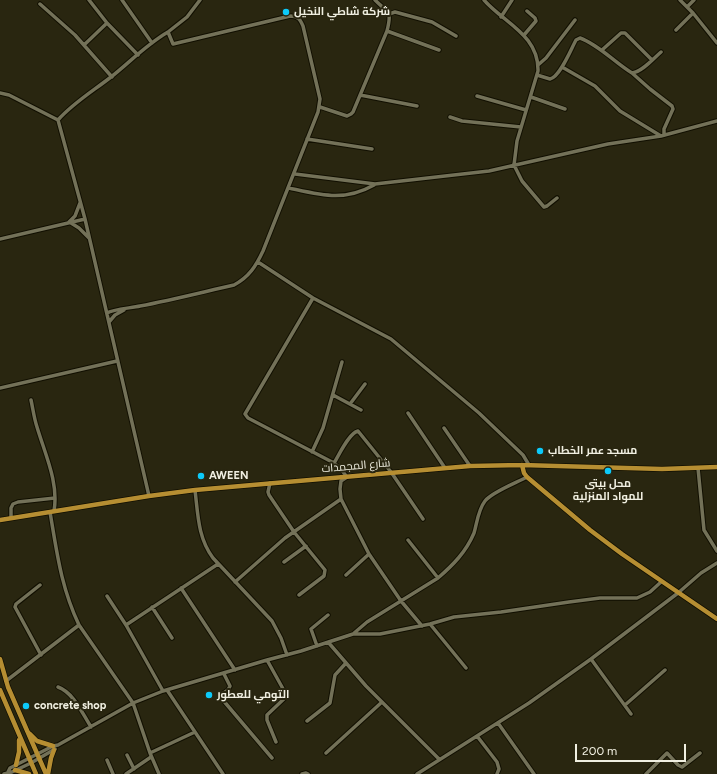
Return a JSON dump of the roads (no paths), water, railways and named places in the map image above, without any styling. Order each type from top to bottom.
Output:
[{"type":"main road","points":[[522,465],[524,473],[527,477],[597,535],[661,582],[717,619]]},
{"type":"main road","name":"شارع المجمدات","points":[[0,520],[195,490],[470,466],[529,465],[614,468],[717,467]]},
{"type":"main road","points":[[0,658],[6,681],[23,724],[47,774]]},
{"type":"main road","points":[[0,690],[36,774]]},
{"type":"main road","points":[[23,724],[32,737],[37,741],[55,747],[47,774]]},
{"type":"main road","points":[[16,765],[19,752],[18,734]]},
{"type":"main road","points":[[10,772],[28,774]]},
{"type":"street","points":[[89,0],[107,23],[138,56]]},
{"type":"street","points":[[123,0],[152,43]]},
{"type":"street","points":[[58,120],[68,109],[187,17],[200,0]]},
{"type":"street","points":[[320,107],[347,116],[353,112],[387,30],[390,18],[389,14],[375,0]]},
{"type":"street","points":[[484,0],[501,17],[524,35],[533,46],[538,65],[537,75],[517,141],[514,166],[518,175],[544,207],[557,198]]},
{"type":"street","points":[[501,17],[512,0]]},
{"type":"street","points":[[680,0],[693,13],[717,43]]},
{"type":"street","points":[[687,7],[694,0]]},
{"type":"street","points":[[40,4],[75,35],[112,76]]},
{"type":"street","points":[[524,35],[536,21],[535,18],[527,11]]},
{"type":"street","points":[[389,14],[395,12],[432,22],[456,36]]},
{"type":"street","points":[[676,30],[693,13]]},
{"type":"street","points":[[107,313],[113,310],[124,310],[234,284],[250,274],[258,262],[295,174],[320,107],[320,99],[303,26],[300,19],[296,16],[290,16],[173,44],[168,32]]},
{"type":"street","points":[[538,65],[546,58],[575,20]]},
{"type":"street","points":[[84,45],[107,23]]},
{"type":"street","points":[[387,30],[439,50]]},
{"type":"street","points":[[602,50],[621,33],[625,33],[652,60]]},
{"type":"street","points":[[537,75],[553,78],[562,67],[578,39],[582,38],[602,50],[607,56],[632,73],[672,106],[673,108],[662,135]]},
{"type":"street","points":[[632,73],[640,69],[661,52]]},
{"type":"street","points":[[562,67],[595,86],[620,111],[662,135]]},
{"type":"street","points":[[0,93],[9,95],[58,120],[90,239],[149,496]]},
{"type":"street","points":[[360,95],[417,106]]},
{"type":"street","points":[[477,96],[526,110]]},
{"type":"street","points":[[530,97],[566,109]]},
{"type":"street","points":[[450,117],[462,121],[521,127]]},
{"type":"street","points":[[295,174],[375,184],[489,171],[596,147],[662,135],[717,121]]},
{"type":"street","points":[[307,139],[372,149]]},
{"type":"street","points":[[288,188],[323,195],[344,196],[362,192],[375,184]]},
{"type":"street","points":[[68,223],[75,216],[80,202]]},
{"type":"street","points":[[0,239],[85,219]]},
{"type":"street","points":[[68,223],[79,228],[90,239]]},
{"type":"street","points":[[258,262],[313,298],[391,340],[479,413],[523,455],[529,465]]},
{"type":"street","points":[[313,298],[246,414],[248,418],[334,464],[347,476],[341,481],[341,500],[369,554],[401,601],[422,626]]},
{"type":"street","points":[[109,322],[115,315],[124,310]]},
{"type":"street","points":[[0,388],[117,361]]},
{"type":"street","points":[[312,452],[323,428],[342,362]]},
{"type":"street","points":[[350,404],[365,384]]},
{"type":"street","points":[[333,395],[361,410]]},
{"type":"street","points":[[31,400],[36,425],[51,472],[55,498],[52,512],[64,588],[79,625],[133,703],[150,755],[159,774]]},
{"type":"street","points":[[408,413],[445,468]]},
{"type":"street","points":[[444,428],[470,466]]},
{"type":"street","points":[[334,464],[347,442],[355,432],[358,431],[391,472],[423,519]]},
{"type":"street","points":[[698,468],[704,530],[717,551]]},
{"type":"street","points":[[353,634],[367,622],[438,578],[465,551],[470,542],[481,508],[485,502],[491,496],[527,477]]},
{"type":"street","points":[[270,483],[268,492],[269,495],[294,532],[325,570],[324,576],[300,595]]},
{"type":"street","points":[[195,490],[202,540],[207,551],[272,621],[282,638],[287,655]]},
{"type":"street","points":[[11,518],[11,508],[13,504],[18,502],[55,498]]},
{"type":"street","points":[[236,582],[285,538],[341,500]]},
{"type":"street","points":[[408,540],[438,578]]},
{"type":"street","points":[[284,562],[306,546]]},
{"type":"street","points":[[346,575],[369,554]]},
{"type":"street","points":[[417,774],[529,703],[591,659],[678,593],[701,573],[717,563]]},
{"type":"street","points":[[126,625],[218,564]]},
{"type":"street","points":[[10,772],[133,703],[165,691],[353,634],[380,634],[422,626],[454,617],[600,598],[638,598],[650,592],[661,582]]},
{"type":"street","points":[[40,585],[16,604],[15,607],[41,655]]},
{"type":"street","points":[[181,588],[235,670]]},
{"type":"street","points":[[107,596],[165,691],[223,774]]},
{"type":"street","points":[[152,607],[172,638]]},
{"type":"street","points":[[317,646],[310,629],[328,614]]},
{"type":"street","points":[[430,624],[466,668]]},
{"type":"street","points":[[6,681],[79,625]]},
{"type":"street","points":[[328,642],[346,664],[382,702],[439,759]]},
{"type":"street","points":[[591,659],[631,714]]},
{"type":"street","points":[[267,660],[287,696],[267,715],[267,720],[276,742]]},
{"type":"street","points":[[307,721],[330,703],[335,675],[346,664]]},
{"type":"street","points":[[625,705],[665,670]]},
{"type":"street","points":[[224,674],[230,686],[228,690],[222,694],[222,699],[272,758]]},
{"type":"street","points":[[58,687],[72,698],[91,727]]},
{"type":"street","points":[[326,753],[382,702]]},
{"type":"street","points":[[498,723],[534,774]]},
{"type":"street","points":[[126,774],[150,755],[195,732]]},
{"type":"street","points":[[477,736],[497,762],[499,769],[497,774]]},
{"type":"street","points":[[646,774],[667,753],[678,765],[682,767],[700,753]]},
{"type":"street","points":[[127,755],[134,769]]},
{"type":"street","points":[[10,772],[10,768],[30,760]]},
{"type":"street","points":[[107,760],[113,774]]},
{"type":"street","points":[[302,774],[308,774]]},
{"type":"place","name":"شركة شاطي النخيل","points":[[286,12]]},
{"type":"place","name":"مسجد عمر الخطاب","points":[[540,451]]},
{"type":"place","name":"محل بيتي للمواد المنزلية","points":[[608,471]]},
{"type":"place","name":"AWEEN","points":[[201,476]]},
{"type":"place","name":"التومي للعطور","points":[[209,695]]},
{"type":"place","name":"concrete shop","points":[[26,706]]}]
